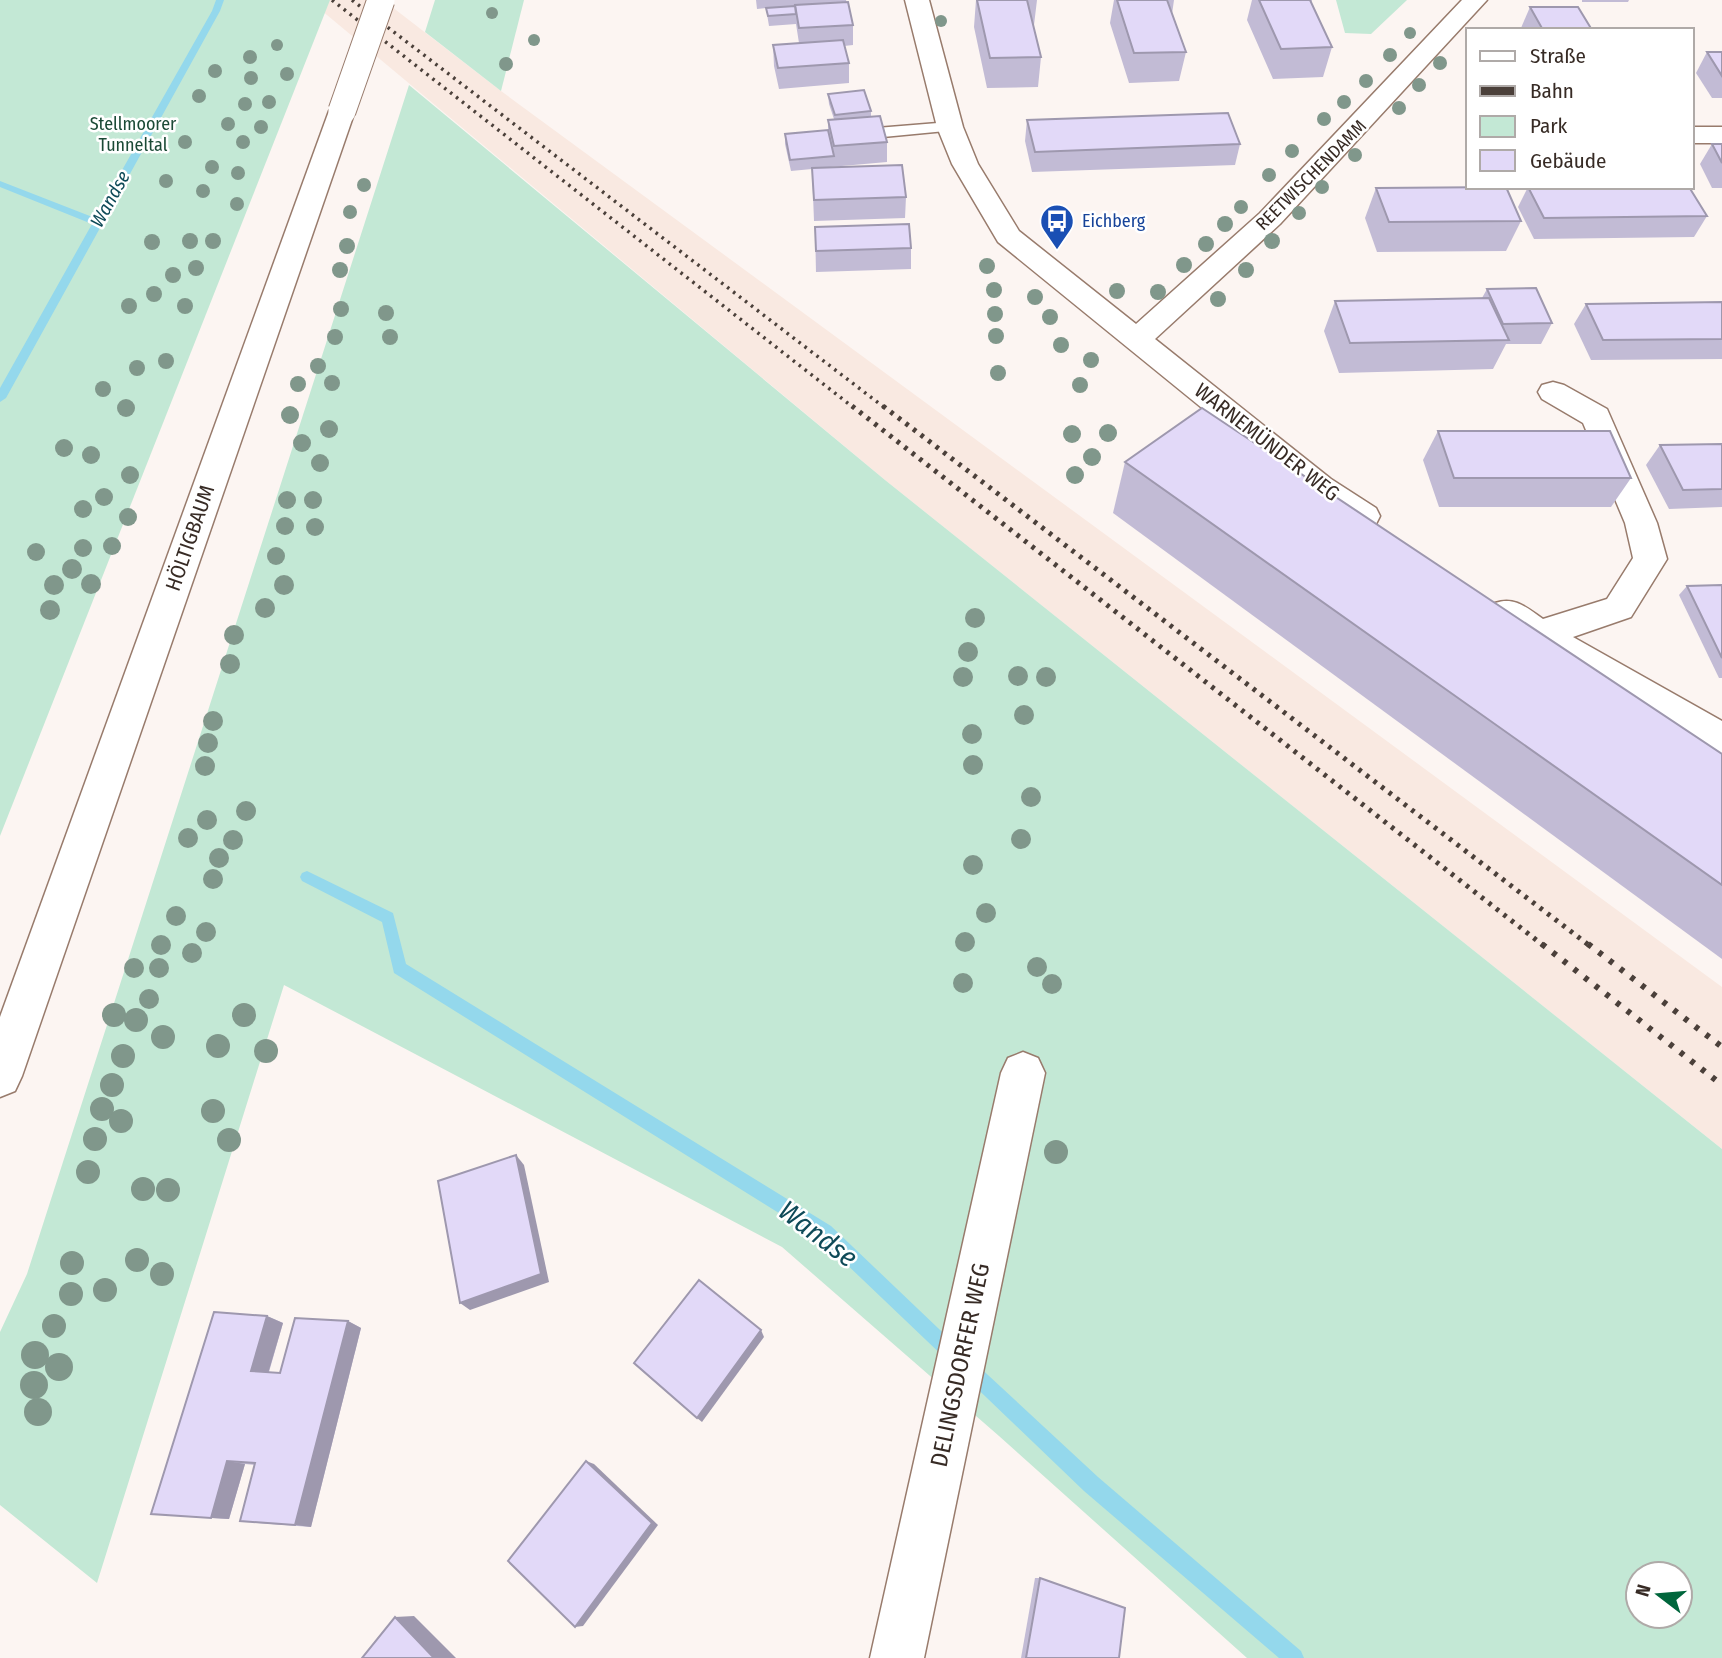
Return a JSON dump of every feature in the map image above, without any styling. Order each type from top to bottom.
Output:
[{"type":"street","name":"HÖLTIGBAUM","points":[[0,1076],[381,0]]},
{"type":"street","points":[[917,0],[950,127],[965,164],[1008,236],[1137,340]]},
{"type":"street","name":"REETWISCHENDAMM","points":[[1137,340],[1166,316],[1312,177],[1475,0]]},
{"type":"street","points":[[1694,135],[1722,135]]},
{"type":"street","name":"WARNEMÜNDER WEG","points":[[1137,340],[1320,487],[1390,533]]},
{"type":"street","points":[[1539,634],[1619,608],[1650,559],[1641,523],[1596,417],[1553,392]]},
{"type":"street","points":[[1482,595],[1539,634],[1722,739]]},
{"type":"street","name":"DELINGSDORFER WEG","points":[[897,1658],[1023,1073]]},
{"type":"lane","points":[[836,136],[950,127]]},
{"type":"shaded area","points":[[309,0],[383,0],[501,91],[1722,987],[1722,1149],[885,480]]},
{"type":"green space","name":"Stellmoorer Tunneltal","points":[[0,0],[330,0],[0,836]]},
{"type":"green space","points":[[435,0],[524,0],[501,91],[425,32]]},
{"type":"green space","points":[[1336,0],[1407,0],[1371,34],[1345,33]]},
{"type":"green space","points":[[409,85],[885,480],[1722,1149],[1722,1658],[1247,1658],[782,1247],[284,985],[97,1583],[0,1505],[0,1332],[27,1274]]},
{"type":"building","points":[[977,0],[1027,0],[1041,57],[990,58]]},
{"type":"building","points":[[1117,0],[1167,0],[1186,52],[1134,53]]},
{"type":"building","points":[[1259,0],[1310,0],[1332,47],[1281,49]]},
{"type":"building","points":[[848,2],[853,25],[799,28],[795,5]]},
{"type":"building","points":[[795,6],[796,14],[768,16],[766,8]]},
{"type":"building","points":[[1530,7],[1578,7],[1591,28],[1542,28]]},
{"type":"building","points":[[843,40],[849,63],[778,68],[773,45]]},
{"type":"building","points":[[1707,52],[1722,52],[1722,76]]},
{"type":"building","points":[[864,90],[871,111],[835,115],[828,94]]},
{"type":"building","points":[[1228,113],[1240,144],[1035,152],[1027,120]]},
{"type":"building","points":[[880,116],[887,142],[834,146],[828,120]]},
{"type":"building","points":[[828,130],[834,156],[790,160],[785,134]]},
{"type":"building","points":[[1712,144],[1722,144],[1722,163]]},
{"type":"building","points":[[902,165],[906,197],[814,200],[812,168]]},
{"type":"building","points":[[1376,188],[1507,189],[1521,221],[1389,222]]},
{"type":"building","points":[[1529,189],[1690,189],[1707,216],[1544,218]]},
{"type":"building","points":[[909,224],[911,248],[816,251],[815,227]]},
{"type":"building","points":[[1536,288],[1552,323],[1503,324],[1487,289]]},
{"type":"building","points":[[1489,298],[1509,340],[1350,343],[1335,301]]},
{"type":"building","points":[[1722,302],[1722,339],[1603,340],[1586,304]]},
{"type":"building","points":[[1202,408],[1722,754],[1722,885],[1125,462]]},
{"type":"building","points":[[1438,431],[1610,431],[1631,478],[1454,478]]},
{"type":"building","points":[[1722,444],[1722,489],[1683,490],[1660,445]]},
{"type":"building","points":[[1722,585],[1722,658],[1687,586]]},
{"type":"building","points":[[516,1155],[541,1274],[460,1303],[438,1181]]},
{"type":"building","points":[[699,1280],[761,1330],[697,1418],[634,1363]]},
{"type":"building","points":[[214,1312],[267,1316],[251,1371],[280,1373],[295,1318],[348,1321],[295,1525],[240,1521],[255,1463],[227,1461],[211,1518],[151,1514]]},
{"type":"building","points":[[586,1461],[652,1523],[575,1627],[508,1561]]},
{"type":"building","points":[[1040,1578],[1125,1608],[1119,1658],[1026,1658]]},
{"type":"building","points":[[395,1617],[434,1658],[362,1658]]},
{"type":"waterway","name":"Wandse","points":[[98,223],[220,0]]},
{"type":"waterway","points":[[0,184],[98,223]]},
{"type":"waterway","name":"Wandse","points":[[0,398],[98,223]]},
{"type":"waterway","name":"Wandse","points":[[307,877],[388,918],[399,968],[825,1232],[954,1355]]},
{"type":"waterway","name":"Wandse","points":[[969,1369],[1091,1484],[1294,1658]]},
{"type":"railway","points":[[332,0],[854,408]]},
{"type":"railway","points":[[352,0],[885,408]]},
{"type":"railway","points":[[852,406],[1544,946]]},
{"type":"railway","points":[[883,406],[1590,946]]},
{"type":"railway","points":[[1542,944],[1722,1085]]},
{"type":"railway","points":[[1588,944],[1722,1047]]},
{"type":"place","name":"Eichberg","points":[[1057,251]]}]
